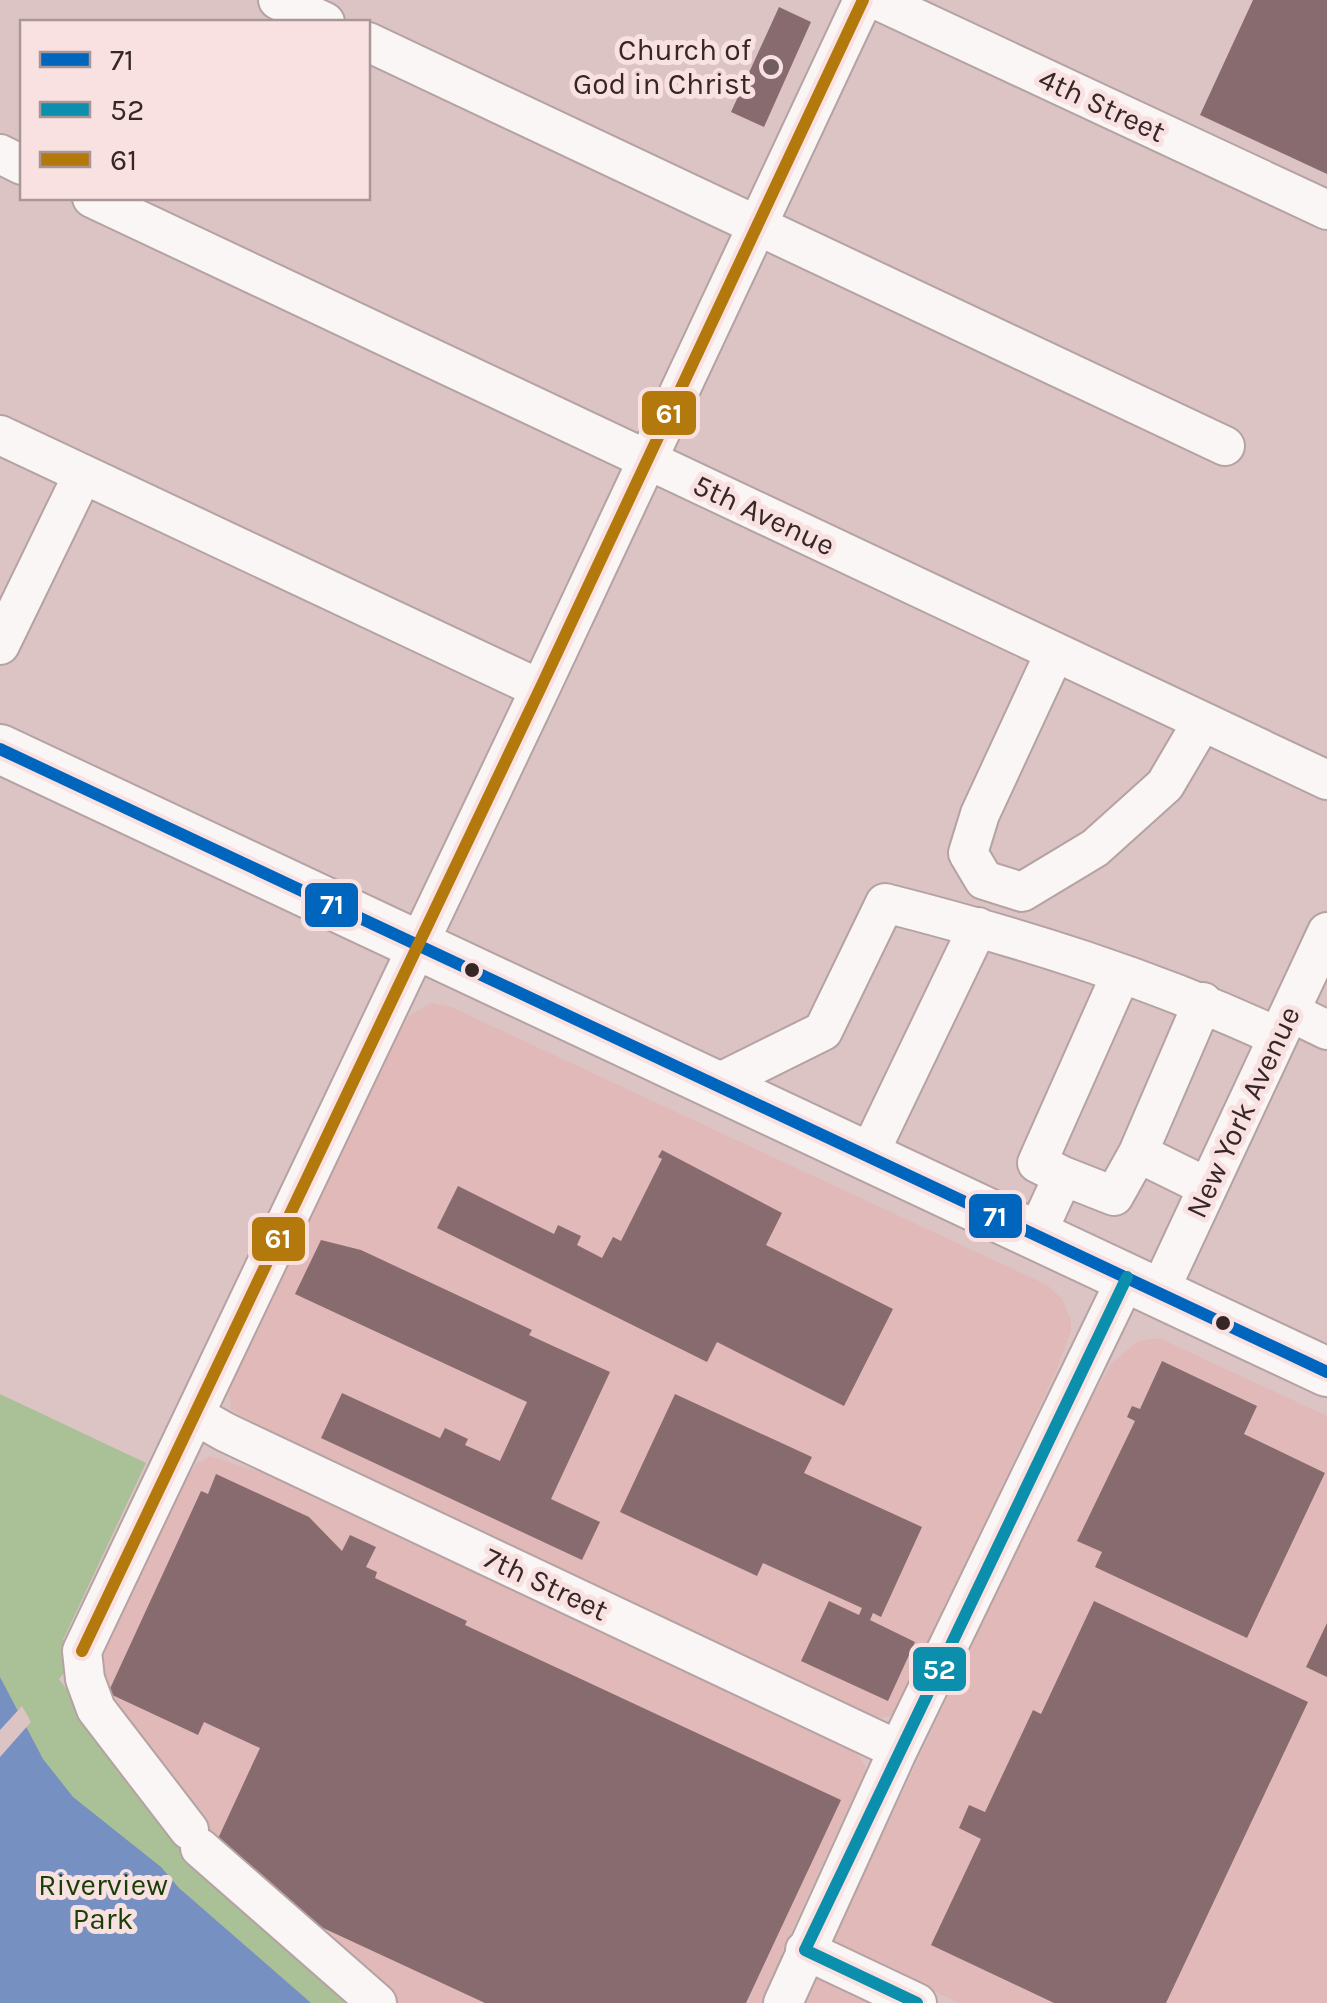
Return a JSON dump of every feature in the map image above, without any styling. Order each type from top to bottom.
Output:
[{"type":"main road","points":[[0,749],[1327,1372]]},
{"type":"street","points":[[278,0],[322,20]]},
{"type":"street","points":[[377,2003],[194,1839],[96,1709],[85,1679],[82,1651],[540,690],[863,0]]},
{"type":"street","name":"4th Street","points":[[877,0],[1327,210]]},
{"type":"street","points":[[370,43],[1226,446]]},
{"type":"street","name":"5th Avenue","points":[[96,200],[1327,780]]},
{"type":"street","points":[[0,435],[540,690]]},
{"type":"street","points":[[0,645],[83,474]]},
{"type":"street","points":[[1055,652],[980,814],[968,853],[984,880],[1022,892],[1096,848],[1165,785],[1202,722]]},
{"type":"street","points":[[714,1086],[823,1031],[884,902],[978,927],[1203,1002],[1284,1024],[1327,1030]]},
{"type":"street","points":[[868,1156],[978,927]]},
{"type":"street","name":"New York Avenue","points":[[783,2003],[898,1750],[1143,1284],[1207,1188],[1327,932]]},
{"type":"street","points":[[1121,974],[1037,1163],[1114,1196],[1138,1153],[1203,1002]]},
{"type":"street","points":[[1138,1153],[1207,1188]]},
{"type":"street","points":[[1036,1235],[1064,1176]]},
{"type":"street","name":"7th Street","points":[[195,1415],[898,1750]]},
{"type":"street","points":[[805,1950],[916,2003]]},
{"type":"shaded area","points":[[431,1003],[451,1007],[1047,1285],[1062,1299],[1071,1331],[1056,1371],[898,1710],[891,1716],[877,1719],[335,1466],[231,1410],[229,1391],[391,1047],[410,1015]]},
{"type":"shaded area","points":[[1161,1339],[1327,1416],[1327,2003],[959,2003],[831,1943],[1079,1420],[1112,1363],[1137,1342]]},
{"type":"shaded area","points":[[210,1456],[276,1477],[857,1753],[866,1767],[864,1774],[781,1954],[880,2003],[355,2003],[79,1706],[188,1476],[196,1464]]},
{"type":"green space","name":"Riverview Park","points":[[0,1394],[146,1463],[63,1640],[82,1651],[59,1679],[162,1817],[355,2003],[0,2003]]},
{"type":"water","points":[[0,1677],[43,1759],[73,1797],[161,1867],[179,1888],[311,2003],[0,2003]]},
{"type":"pier","points":[[22,1706],[31,1722],[0,1757],[0,1730]]},
{"type":"building","points":[[1253,0],[1327,0],[1327,174],[1200,115]]},
{"type":"building","name":"Church of God in Christ","points":[[779,7],[811,22],[764,127],[731,112]]},
{"type":"building","points":[[662,1150],[782,1213],[766,1245],[893,1309],[844,1406],[717,1342],[707,1362],[437,1228],[458,1186],[554,1234],[558,1225],[581,1236],[577,1245],[602,1258],[613,1237],[621,1241],[662,1159],[658,1157]]},
{"type":"building","points":[[321,1240],[361,1250],[532,1330],[529,1335],[610,1372],[551,1499],[600,1522],[582,1560],[321,1438],[342,1393],[440,1438],[445,1428],[468,1439],[465,1445],[500,1461],[527,1402],[295,1294]]},
{"type":"building","points":[[1162,1361],[1257,1406],[1244,1434],[1325,1473],[1247,1638],[1095,1567],[1102,1552],[1077,1541],[1135,1421],[1127,1417],[1132,1406],[1140,1409]]},
{"type":"building","points":[[675,1394],[812,1457],[804,1473],[922,1527],[881,1617],[873,1613],[870,1620],[915,1642],[888,1701],[801,1661],[829,1601],[859,1615],[862,1608],[763,1563],[757,1576],[620,1512]]},
{"type":"building","points":[[216,1474],[309,1517],[342,1551],[350,1535],[376,1547],[366,1567],[377,1572],[375,1578],[467,1621],[465,1625],[841,1800],[746,2003],[485,2003],[295,1915],[298,1907],[268,1893],[215,1845],[260,1748],[204,1722],[198,1735],[108,1693],[201,1491],[208,1494]]},
{"type":"building","points":[[1094,1601],[1308,1702],[1166,2003],[1054,2003],[931,1945],[981,1839],[959,1828],[969,1805],[985,1812],[1033,1710],[1041,1714]]},
{"type":"building","points":[[1327,1623],[1327,1677],[1306,1667]]},
{"type":"transit line","name":"61","points":[[82,1651],[863,0]]},
{"type":"transit line","name":"71","points":[[0,749],[1327,1372]]},
{"type":"transit line","name":"52","points":[[917,2003],[805,1950],[1127,1277]]},
{"type":"place","name":"Church of God in Christ","points":[[771,67]]}]
